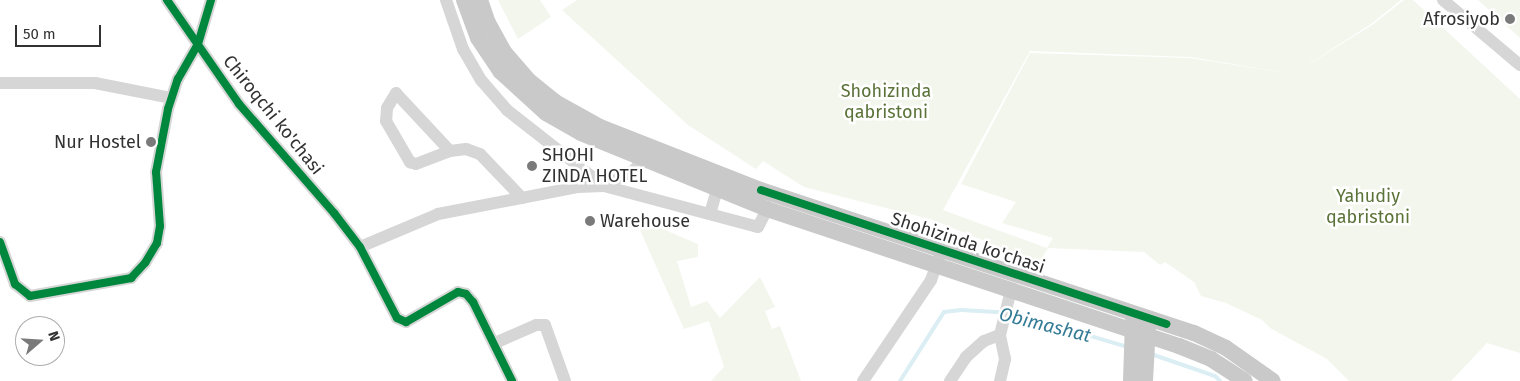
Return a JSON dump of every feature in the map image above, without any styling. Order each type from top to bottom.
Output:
[{"type":"main road","name":"Shohizinda ko'chasi","points":[[464,0],[478,38],[489,55],[530,101],[562,124],[643,160],[768,208],[940,257],[1011,290],[1140,324],[1210,340],[1273,381]]},
{"type":"main road","name":"Shohizinda ko'chasi","points":[[480,0],[495,38],[516,67],[541,92],[585,120],[761,190],[940,257],[1140,324],[1211,359],[1245,381]]},
{"type":"main road","points":[[1131,381],[1140,324]]},
{"type":"main road","points":[[1140,324],[1144,381]]},
{"type":"street","name":"Chiroqchi ko'chasi","points":[[167,0],[239,104],[334,213],[360,247],[401,322],[458,292],[466,294],[494,343]]},
{"type":"street","points":[[0,242],[14,284],[30,296],[131,278],[157,243],[160,226],[156,172],[171,98],[198,44],[211,0]]},
{"type":"street","points":[[446,0],[464,49],[481,80],[507,110],[604,186]]},
{"type":"street","points":[[1443,0],[1520,65]]},
{"type":"street","points":[[0,83],[95,83],[171,98]]},
{"type":"street","points":[[450,151],[396,93],[387,108],[386,121],[405,156],[416,164],[450,151],[466,149],[480,154],[522,198]]},
{"type":"street","points":[[604,186],[634,170],[643,160]]},
{"type":"street","points":[[360,247],[438,214],[578,186],[604,186],[758,228],[768,208]]},
{"type":"street","points":[[710,214],[717,189]]},
{"type":"street","points":[[863,381],[931,280],[940,257]]},
{"type":"street","points":[[1000,381],[1005,359],[1000,332],[1011,290]]},
{"type":"street","points":[[512,381],[494,343],[536,325],[545,325],[565,381]]},
{"type":"street","points":[[950,381],[966,357],[984,341],[1000,332]]},
{"type":"green space","points":[[498,0],[540,0],[551,17],[518,39]]},
{"type":"green space","name":"Yahudiy qabristoni","points":[[577,0],[1401,0],[1371,24],[1293,74],[1372,25],[1404,0],[1413,0],[1520,99],[1520,353],[1487,343],[1451,381],[1349,381],[1327,359],[1270,328],[1262,320],[1226,303],[1201,296],[1194,282],[1165,262],[1160,265],[1144,252],[1048,248],[1039,263],[933,220],[804,187],[763,161],[756,169],[688,125],[562,10]],"holes":[[[1030,51],[1190,57],[1293,74],[1190,58],[1030,53],[961,184],[1016,202],[1002,223],[1053,238],[1047,248],[943,210]]]},
{"type":"green space","name":"Afrosiyob","points":[[1478,0],[1520,0],[1520,38]]},
{"type":"green space","points":[[639,219],[698,244],[698,257],[677,261],[691,307],[707,301],[720,318],[760,277],[775,307],[765,311],[772,329],[780,326],[801,381],[711,381],[724,367],[709,321],[684,329],[636,221]]},
{"type":"waterway","name":"Obimashat","points":[[900,381],[944,312],[961,310],[1013,313],[1128,347]]},
{"type":"waterway","name":"Obimashat","points":[[1151,354],[1215,376],[1220,381]]},
{"type":"cycle path","points":[[167,0],[239,104],[334,213],[360,247],[397,318],[406,322],[458,292],[466,294],[473,302],[512,381]]},
{"type":"cycle path","points":[[0,242],[15,284],[30,296],[131,278],[145,263],[157,243],[160,226],[156,172],[168,109],[178,79],[198,44],[211,0]]},
{"type":"cycle path","points":[[761,190],[1166,324]]},
{"type":"place","name":"Afrosiyob","points":[[1510,19]]},
{"type":"place","name":"Nur Hostel","points":[[151,142]]},
{"type":"place","name":"SHOHI ZINDA HOTEL","points":[[532,166]]},
{"type":"place","name":"Warehouse","points":[[590,221]]},
{"type":"park label","name":"Shohizinda qabristoni","points":[[886,102]]}]
